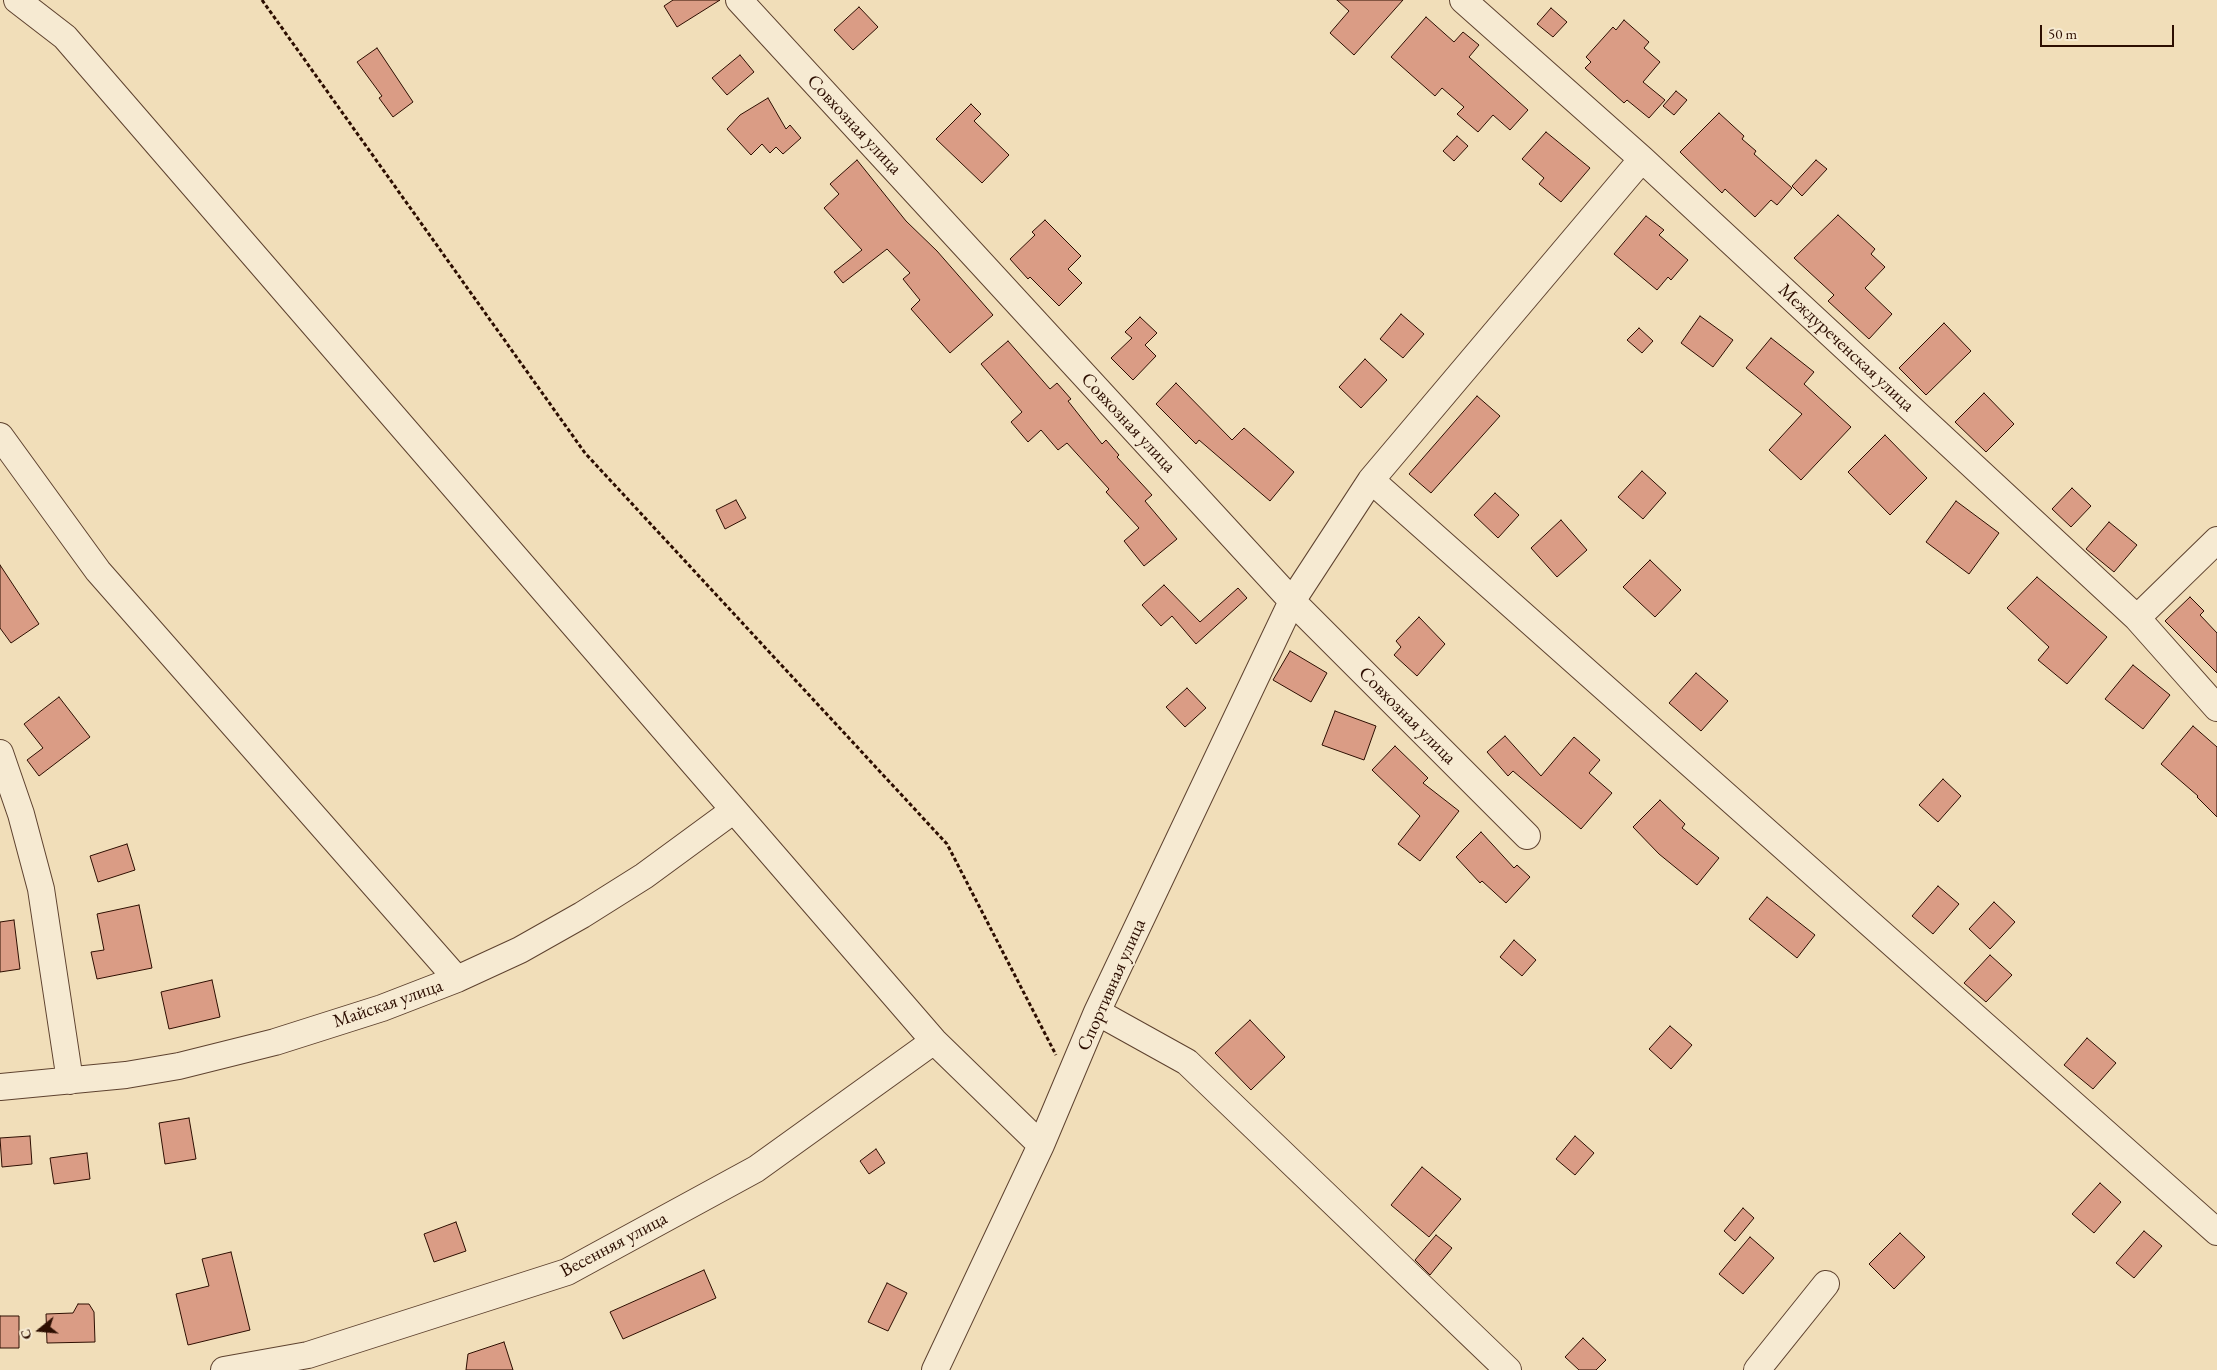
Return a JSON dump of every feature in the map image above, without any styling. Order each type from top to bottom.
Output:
[{"type":"street","points":[[17,0],[65,37],[934,1041],[1041,1145]]},
{"type":"street","name":"Совхозная улица","points":[[739,0],[1292,601],[1527,836]]},
{"type":"street","name":"Междуреченская улица","points":[[1463,0],[1642,159],[2137,618],[2217,708]]},
{"type":"street","name":"Спортивная улица","points":[[935,1370],[1041,1145],[1097,1012],[1292,601],[1371,480],[1642,159]]},
{"type":"street","points":[[0,436],[98,572],[457,980]]},
{"type":"street","points":[[1371,480],[2217,1232]]},
{"type":"street","points":[[2137,618],[2217,540]]},
{"type":"street","points":[[0,753],[21,814],[41,889],[70,1081]]},
{"type":"street","name":"Майская улица","points":[[0,1087],[126,1075],[179,1066],[274,1042],[382,1008],[457,980],[520,950],[582,915],[644,876],[734,810]]},
{"type":"street","points":[[1097,1012],[1186,1062],[1508,1370]]},
{"type":"street","name":"Весенняя улица","points":[[224,1370],[309,1363],[568,1272],[756,1169],[934,1041]]},
{"type":"street","points":[[1756,1370],[1826,1284]]},
{"type":"path","points":[[262,0],[585,453],[947,844],[1069,1080]]},
{"type":"building","points":[[673,0],[720,0],[677,27],[664,6]]},
{"type":"building","points":[[1337,0],[1403,0],[1354,55],[1330,33],[1349,11]]},
{"type":"building","points":[[859,7],[878,27],[853,50],[834,30]]},
{"type":"building","points":[[1551,8],[1567,22],[1553,37],[1537,24]]},
{"type":"building","points":[[1426,17],[1454,42],[1463,32],[1479,45],[1469,57],[1528,110],[1510,130],[1493,115],[1478,132],[1457,114],[1464,107],[1442,88],[1435,96],[1391,57]]},
{"type":"building","points":[[1624,20],[1649,42],[1644,48],[1660,62],[1643,82],[1665,100],[1649,118],[1627,100],[1624,103],[1585,68],[1591,62],[1586,57],[1613,27],[1616,30]]},
{"type":"building","points":[[377,48],[413,102],[393,117],[379,98],[382,96],[357,62]]},
{"type":"building","points":[[740,55],[754,72],[727,95],[712,78]]},
{"type":"building","points":[[1676,91],[1687,100],[1674,115],[1663,106]]},
{"type":"building","points":[[768,98],[786,129],[790,125],[801,138],[783,154],[776,147],[770,153],[762,144],[751,155],[727,129],[740,115]]},
{"type":"building","points":[[971,104],[981,114],[974,121],[1009,155],[982,183],[936,139]]},
{"type":"building","points":[[1719,113],[1744,136],[1742,139],[1756,151],[1754,154],[1792,188],[1777,205],[1771,200],[1755,217],[1725,189],[1722,193],[1680,152]]},
{"type":"building","points":[[1546,132],[1590,168],[1561,202],[1539,184],[1544,178],[1522,159]]},
{"type":"building","points":[[1457,136],[1468,146],[1454,161],[1443,151]]},
{"type":"building","points":[[857,160],[906,221],[937,251],[993,315],[950,353],[911,309],[920,300],[903,279],[910,273],[887,249],[843,283],[834,272],[862,250],[824,208],[839,194],[830,184]]},
{"type":"building","points":[[1816,160],[1827,169],[1802,196],[1792,186]]},
{"type":"building","points":[[1838,215],[1875,249],[1871,254],[1885,267],[1865,288],[1892,314],[1869,339],[1828,301],[1834,295],[1794,258]]},
{"type":"building","points":[[1646,216],[1664,230],[1659,235],[1688,260],[1671,280],[1668,277],[1657,290],[1614,254]]},
{"type":"building","points":[[1045,220],[1081,256],[1068,269],[1082,283],[1059,306],[1030,277],[1028,279],[1010,259],[1035,235],[1032,232]]},
{"type":"building","points":[[1401,314],[1424,334],[1403,358],[1380,339]]},
{"type":"building","points":[[1700,316],[1733,340],[1713,367],[1681,343]]},
{"type":"building","points":[[1140,317],[1157,333],[1145,345],[1156,356],[1133,380],[1111,358],[1132,338],[1125,332]]},
{"type":"building","points":[[1944,323],[1971,351],[1926,395],[1899,368]]},
{"type":"building","points":[[1639,328],[1653,341],[1642,353],[1627,340]]},
{"type":"building","points":[[1771,338],[1814,372],[1804,384],[1851,427],[1801,480],[1769,450],[1802,414],[1746,368]]},
{"type":"building","points":[[1008,341],[1050,389],[1057,383],[1071,399],[1068,401],[1102,444],[1106,440],[1119,455],[1117,457],[1152,495],[1145,501],[1177,539],[1144,566],[1124,541],[1139,528],[1106,492],[1109,489],[1067,443],[1058,450],[1041,430],[1028,442],[1011,422],[1022,412],[981,364]]},
{"type":"building","points":[[1365,359],[1387,380],[1361,408],[1339,387]]},
{"type":"building","points":[[1176,383],[1232,440],[1244,428],[1294,472],[1270,501],[1199,440],[1196,444],[1156,404]]},
{"type":"building","points":[[1984,393],[2014,424],[1986,452],[1955,422]]},
{"type":"building","points":[[1477,396],[1500,416],[1431,493],[1409,474]]},
{"type":"building","points":[[1885,435],[1927,478],[1890,515],[1848,472]]},
{"type":"building","points":[[1642,471],[1666,493],[1643,519],[1618,497]]},
{"type":"building","points":[[2072,488],[2091,506],[2071,527],[2052,509]]},
{"type":"building","points":[[1495,493],[1519,515],[1498,538],[1474,515]]},
{"type":"building","points":[[736,500],[746,518],[725,529],[716,510]]},
{"type":"building","points":[[1956,501],[1999,533],[1969,574],[1926,542]]},
{"type":"building","points":[[1561,520],[1587,550],[1557,577],[1531,548]]},
{"type":"building","points":[[2109,522],[2137,545],[2114,572],[2086,549]]},
{"type":"building","points":[[1650,560],[1681,590],[1655,617],[1623,587]]},
{"type":"building","points":[[0,565],[39,624],[11,643],[0,628]]},
{"type":"building","points":[[2037,577],[2107,637],[2067,684],[2038,660],[2049,647],[2007,608]]},
{"type":"building","points":[[1164,585],[1200,622],[1238,588],[1247,598],[1196,644],[1172,616],[1161,626],[1142,605]]},
{"type":"building","points":[[2190,597],[2204,611],[2200,615],[2217,633],[2217,673],[2165,621]]},
{"type":"building","points":[[1419,617],[1445,644],[1417,676],[1394,655],[1401,647],[1396,641]]},
{"type":"building","points":[[1290,651],[1327,673],[1311,702],[1273,680]]},
{"type":"building","points":[[2133,665],[2170,695],[2143,729],[2105,699]]},
{"type":"building","points":[[1696,673],[1728,701],[1701,731],[1669,703]]},
{"type":"building","points":[[1187,688],[1206,708],[1185,727],[1166,707]]},
{"type":"building","points":[[59,697],[90,737],[39,776],[27,760],[43,748],[24,724]]},
{"type":"building","points":[[1335,711],[1376,726],[1364,760],[1322,745]]},
{"type":"building","points":[[2193,726],[2217,747],[2217,817],[2198,796],[2161,764]]},
{"type":"building","points":[[1505,736],[1541,776],[1574,737],[1600,760],[1589,773],[1612,793],[1581,829],[1513,771],[1508,776],[1487,752]]},
{"type":"building","points":[[1395,746],[1428,778],[1423,783],[1459,811],[1420,861],[1398,844],[1420,816],[1372,770]]},
{"type":"building","points":[[1943,779],[1961,796],[1938,822],[1919,805]]},
{"type":"building","points":[[1660,800],[1685,824],[1682,828],[1719,858],[1697,885],[1659,854],[1633,827]]},
{"type":"building","points":[[1481,832],[1514,868],[1517,865],[1530,877],[1506,903],[1482,881],[1480,883],[1456,857]]},
{"type":"building","points":[[127,844],[135,870],[98,882],[90,856]]},
{"type":"building","points":[[1938,886],[1959,904],[1933,934],[1912,916]]},
{"type":"building","points":[[1767,897],[1815,935],[1797,958],[1749,919]]},
{"type":"building","points":[[1994,902],[2015,922],[1990,949],[1969,929]]},
{"type":"building","points":[[139,905],[152,968],[97,979],[91,952],[104,950],[97,914]]},
{"type":"building","points":[[14,920],[20,969],[0,972],[0,922]]},
{"type":"building","points":[[1514,940],[1536,960],[1522,976],[1500,957]]},
{"type":"building","points":[[1990,955],[2012,975],[1986,1002],[1964,983]]},
{"type":"building","points":[[212,980],[220,1017],[169,1029],[161,992]]},
{"type":"building","points":[[1250,1020],[1285,1057],[1251,1090],[1215,1053]]},
{"type":"building","points":[[1670,1026],[1692,1045],[1671,1069],[1649,1049]]},
{"type":"building","points":[[2087,1038],[2116,1063],[2093,1089],[2064,1065]]},
{"type":"building","points":[[189,1118],[196,1159],[165,1164],[159,1123]]},
{"type":"building","points":[[30,1136],[32,1164],[2,1167],[0,1138]]},
{"type":"building","points":[[1575,1136],[1594,1153],[1575,1175],[1556,1159]]},
{"type":"building","points":[[876,1149],[885,1163],[869,1174],[860,1161]]},
{"type":"building","points":[[87,1153],[90,1179],[54,1184],[50,1158]]},
{"type":"building","points":[[1422,1167],[1461,1199],[1429,1237],[1391,1205]]},
{"type":"building","points":[[2100,1183],[2121,1202],[2094,1233],[2072,1214]]},
{"type":"building","points":[[1743,1208],[1754,1218],[1735,1241],[1724,1231]]},
{"type":"building","points":[[456,1222],[466,1251],[434,1262],[424,1234]]},
{"type":"building","points":[[2144,1231],[2162,1246],[2134,1278],[2116,1263]]},
{"type":"building","points":[[1900,1233],[1925,1257],[1894,1289],[1869,1264]]},
{"type":"building","points":[[1436,1235],[1452,1248],[1430,1275],[1415,1260]]},
{"type":"building","points":[[1750,1237],[1774,1258],[1743,1294],[1719,1274]]},
{"type":"building","points":[[231,1252],[250,1330],[188,1345],[176,1294],[209,1286],[202,1259]]},
{"type":"building","points":[[704,1270],[716,1298],[623,1339],[610,1312]]},
{"type":"building","points":[[887,1283],[907,1293],[888,1331],[868,1322]]},
{"type":"building","points":[[78,1304],[89,1304],[94,1312],[95,1342],[47,1343],[46,1314],[73,1313]]},
{"type":"building","points":[[0,1316],[19,1316],[19,1348],[0,1348]]},
{"type":"building","points":[[1583,1338],[1606,1360],[1596,1370],[1579,1370],[1565,1357]]},
{"type":"building","points":[[504,1342],[513,1370],[466,1370],[468,1354]]}]
